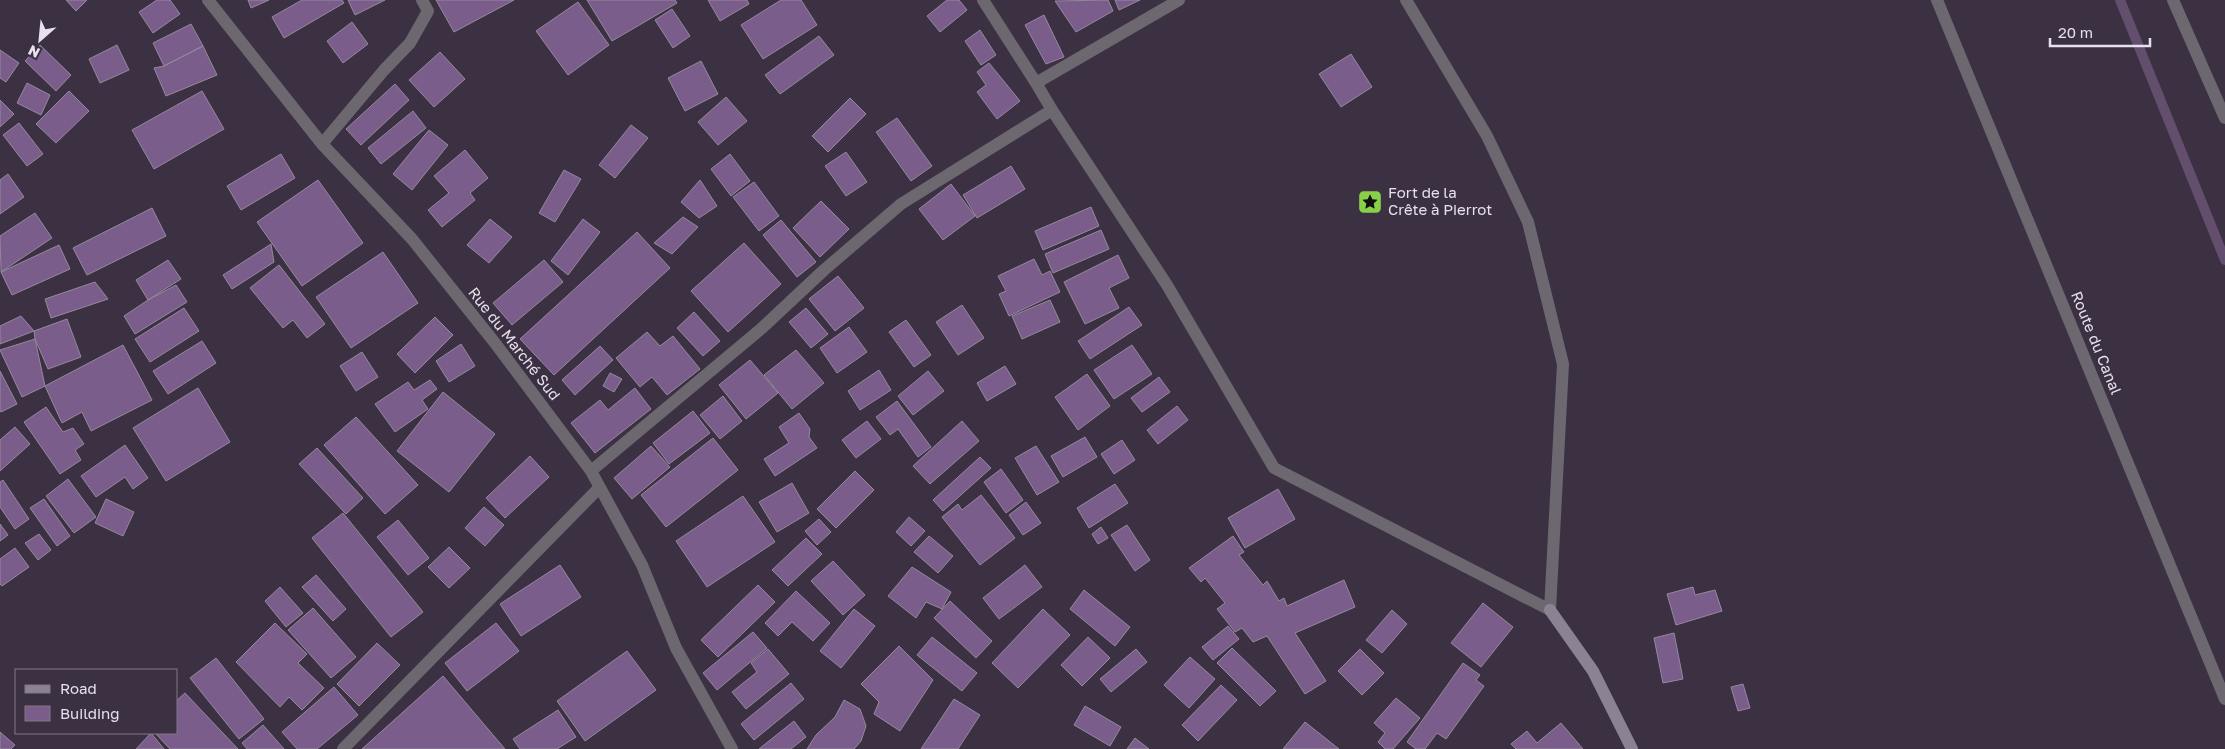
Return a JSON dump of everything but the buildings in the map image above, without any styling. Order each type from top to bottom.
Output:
[{"type":"main road","points":[[1550,610],[1593,671],[1632,749]]},
{"type":"street","name":"Rue du Marché Sud","points":[[208,0],[322,144],[412,239],[495,343],[591,471],[642,565],[676,648],[732,749]]},
{"type":"street","points":[[322,144],[410,42],[428,11],[422,0]]},
{"type":"street","points":[[983,0],[1052,110],[1167,285],[1274,468],[1550,610],[1562,364],[1528,222],[1487,136],[1406,0]]},
{"type":"street","points":[[1036,82],[1180,0]]},
{"type":"street","name":"Route du Canal","points":[[1937,0],[2225,699]]},
{"type":"street","points":[[2173,0],[2225,118]]},
{"type":"street","points":[[591,471],[762,328],[824,270],[901,204],[978,154],[1052,110]]},
{"type":"street","points":[[342,749],[599,488]]},
{"type":"waterway","points":[[2120,0],[2225,260]]},
{"type":"place","name":"Fort de la Crête à Pierrot","points":[[1370,202]]}]
